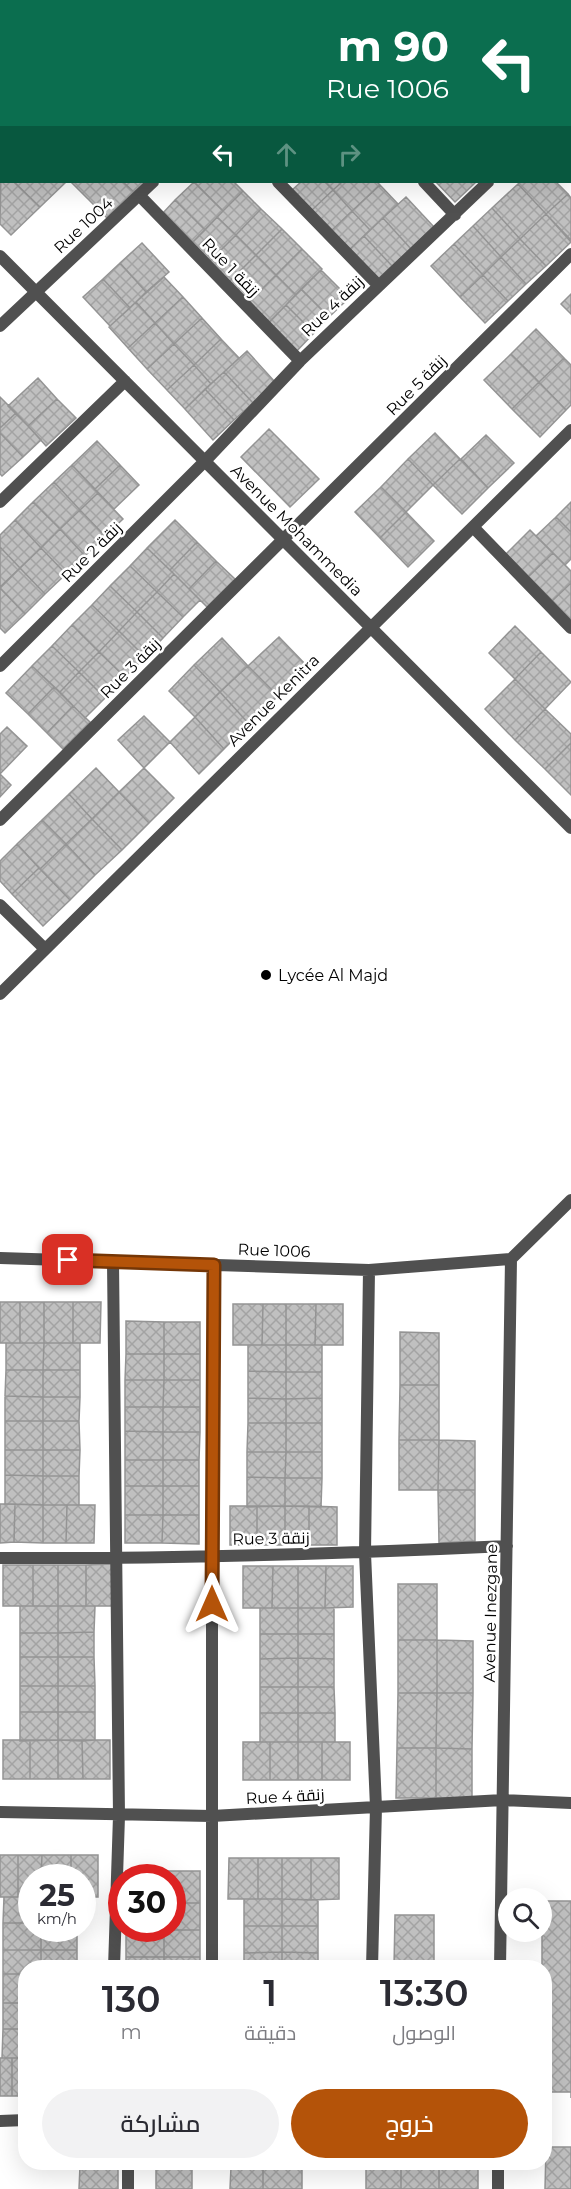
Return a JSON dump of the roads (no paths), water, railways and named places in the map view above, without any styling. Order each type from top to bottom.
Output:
[{"type":"street","name":"Rue 1004","points":[[0,326],[152,183]]},
{"type":"street","points":[[279,183],[378,285]]},
{"type":"street","points":[[424,183],[454,215]]},
{"type":"street","name":"Rue 4 زنقة","points":[[205,461],[300,361],[488,183]]},
{"type":"street","name":"Rue 1 زنقة","points":[[139,195],[300,361]]},
{"type":"street","name":"Rue 5 زنقة","points":[[284,540],[571,254]]},
{"type":"street","name":"Avenue Mohammedia","points":[[0,256],[571,828]]},
{"type":"street","points":[[0,502],[125,381]]},
{"type":"street","name":"Avenue Kenitra","points":[[0,994],[571,430]]},
{"type":"street","name":"Rue 2 زنقة","points":[[0,666],[205,461]]},
{"type":"street","points":[[474,528],[571,628]]},
{"type":"street","name":"Rue 3 زنقة","points":[[0,820],[284,540]]},
{"type":"street","points":[[0,905],[45,949]]},
{"type":"street","points":[[511,1259],[571,1200]]},
{"type":"street","name":"Rue 1006","points":[[0,1258],[369,1270],[511,1259]]},
{"type":"street","name":"Avenue Inezgane","points":[[500,1960],[511,1259]]},
{"type":"street","points":[[113,1262],[119,1816],[114,1960]]},
{"type":"street","points":[[212,1960],[214,1265]]},
{"type":"street","points":[[369,1270],[365,1553],[376,1807],[372,1960]]},
{"type":"street","name":"Rue 3 زنقة","points":[[0,1558],[365,1553],[507,1546]]},
{"type":"street","name":"Rue 4 زنقة","points":[[0,1812],[212,1816],[504,1800],[571,1803]]},
{"type":"street","points":[[0,2121],[18,2120]]},
{"type":"street","points":[[128,2170],[128,2189]]},
{"type":"street","points":[[498,2170],[498,2189]]},
{"type":"place","name":"Lycée Al Majd","points":[[266,975]]}]
